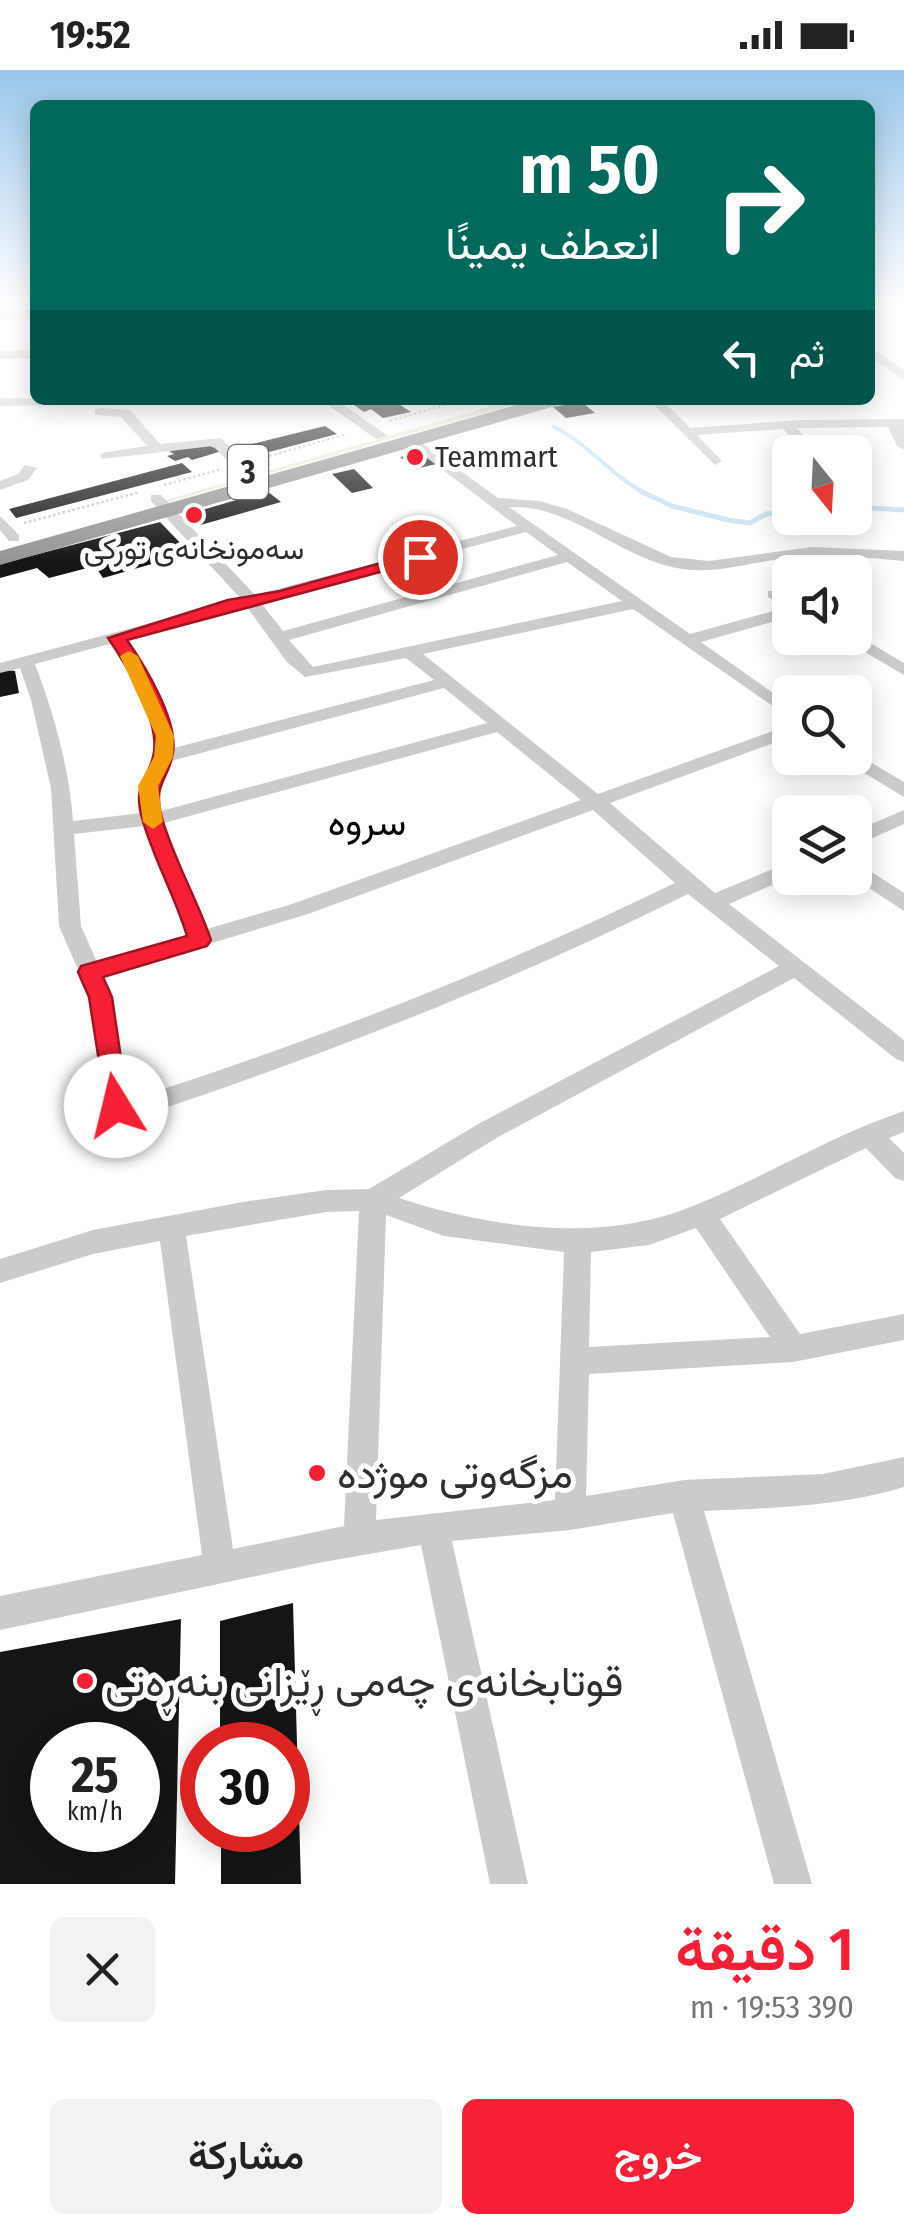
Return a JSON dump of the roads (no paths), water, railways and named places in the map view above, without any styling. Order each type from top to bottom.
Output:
[{"type":"highway","name":"3","points":[[0,558],[162,505],[247,472],[480,405]]},
{"type":"highway","name":"3","points":[[7,540],[414,442],[538,405]]},
{"type":"street","points":[[0,402],[30,402]]},
{"type":"street","points":[[335,405],[382,436]]},
{"type":"street","points":[[660,405],[714,461]]},
{"type":"street","points":[[64,414],[124,413],[156,448]]},
{"type":"street","points":[[686,432],[898,423],[904,446]]},
{"type":"street","points":[[786,425],[796,435]]},
{"type":"street","points":[[106,456],[216,441],[247,472]]},
{"type":"street","points":[[414,442],[772,700]]},
{"type":"street","points":[[0,486],[23,477],[30,468]]},
{"type":"street","points":[[494,503],[517,500],[553,508],[666,561],[688,565],[713,566],[781,554],[851,550],[904,556]]},
{"type":"street","points":[[162,505],[253,600],[299,666],[311,673],[638,602]]},
{"type":"street","points":[[0,520],[7,540]]},
{"type":"street","points":[[0,668],[529,527]]},
{"type":"street","points":[[279,637],[571,556]]},
{"type":"street","points":[[688,640],[772,617]]},
{"type":"street","points":[[117,638],[137,668],[165,736],[164,757],[148,786],[152,818],[200,940]]},
{"type":"street","points":[[872,651],[904,670]]},
{"type":"street","points":[[411,653],[597,803],[690,884],[904,1053]]},
{"type":"street","points":[[26,662],[40,700],[61,788],[70,926],[101,997],[116,1106],[135,1108],[364,1028],[570,946],[690,884]]},
{"type":"street","points":[[164,757],[342,706],[444,683]]},
{"type":"street","points":[[64,829],[180,815],[497,726]]},
{"type":"street","points":[[90,972],[300,909],[772,738]]},
{"type":"street","points":[[872,770],[904,791]]},
{"type":"street","points":[[872,832],[904,816]]},
{"type":"street","points":[[713,902],[772,877]]},
{"type":"street","points":[[872,880],[904,904]]},
{"type":"street","points":[[373,1200],[489,1130],[795,968]]},
{"type":"street","points":[[0,1271],[93,1242],[326,1202],[373,1200],[444,1224],[578,1242],[649,1233],[702,1216],[808,1162],[904,1121]]},
{"type":"street","points":[[870,1136],[904,1170]]},
{"type":"street","points":[[358,1539],[373,1200]]},
{"type":"street","points":[[702,1216],[749,1279],[793,1349]]},
{"type":"street","points":[[170,1227],[220,1568]]},
{"type":"street","points":[[570,1514],[578,1242]]},
{"type":"street","points":[[574,1360],[793,1349],[904,1327]]},
{"type":"street","points":[[0,1612],[113,1594],[358,1539],[433,1527],[570,1514],[684,1496],[799,1494],[902,1479]]},
{"type":"street","points":[[684,1496],[792,1884]]},
{"type":"street","points":[[433,1527],[508,1884]]},
{"type":"waterway","points":[[554,427],[645,493]]},
{"type":"waterway","points":[[640,491],[672,506],[728,520],[750,523],[772,514]]},
{"type":"waterway","points":[[872,508],[904,510]]},
{"type":"place","name":"Teammart","points":[[415,457]]},
{"type":"place","name":"سەمونخانەی تورکی","points":[[194,515]]},
{"type":"place","name":"مزگەوتی موژدە","points":[[317,1473]]},
{"type":"place","name":"قوتابخانەی چەمی ڕێزانی بنەڕەتی","points":[[85,1681]]},
{"type":"district","name":"سروە","points":[[367,822]]}]
